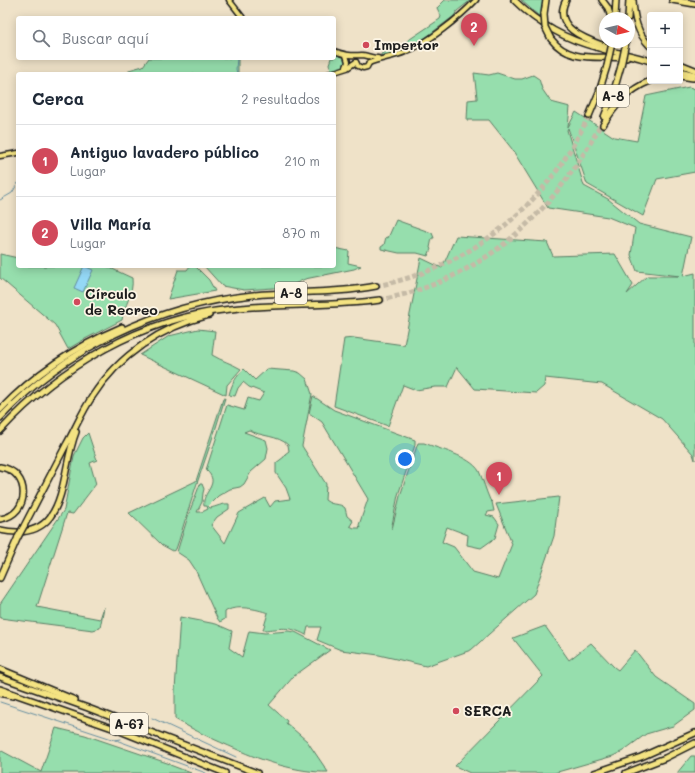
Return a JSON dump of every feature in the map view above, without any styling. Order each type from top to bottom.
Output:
[{"type":"highway","points":[[514,0],[539,22],[567,38],[589,46],[647,60]]},
{"type":"highway","points":[[518,0],[535,15],[555,29],[580,41],[599,42]]},
{"type":"highway","points":[[546,0],[544,14],[545,27],[551,39],[566,52],[580,57],[617,57],[647,61]]},
{"type":"highway","points":[[566,0],[563,12],[564,20],[569,28],[579,36],[599,41]]},
{"type":"highway","points":[[602,0],[608,8],[609,12]]},
{"type":"highway","points":[[615,12],[616,0]]},
{"type":"highway","points":[[628,12],[629,0]]},
{"type":"highway","points":[[633,0],[634,17],[642,37],[647,43]]},
{"type":"highway","points":[[672,0],[695,4]]},
{"type":"highway","name":"A-8","points":[[590,116],[607,66],[609,48]]},
{"type":"highway","points":[[621,48],[647,60]]},
{"type":"highway","name":"A-8","points":[[625,48],[613,94],[602,124],[620,101],[637,87],[647,82]]},
{"type":"highway","points":[[683,68],[695,71]]},
{"type":"highway","points":[[683,69],[695,77]]},
{"type":"highway","points":[[683,76],[695,77]]},
{"type":"highway","name":"A-8","points":[[63,361],[104,335],[178,307],[252,295],[336,291],[376,286]]},
{"type":"highway","name":"A-8","points":[[0,431],[38,394],[75,366],[117,343],[173,321],[224,310],[275,306],[334,305],[380,300]]},
{"type":"highway","points":[[0,578],[18,537],[89,404],[113,371],[140,346],[181,324],[196,318],[223,312],[275,306]]},
{"type":"highway","points":[[0,408],[20,389],[63,361]]},
{"type":"highway","points":[[0,418],[63,361]]},
{"type":"highway","points":[[0,530],[16,533],[32,530],[42,525],[51,516],[61,498],[71,446],[83,416]]},
{"type":"highway","points":[[0,467],[8,469],[17,475],[23,491],[22,501],[18,509],[12,515],[0,519]]},
{"type":"highway","points":[[0,669],[176,742]]},
{"type":"highway","name":"A-67","points":[[0,677],[88,708],[257,773]]},
{"type":"highway","name":"A-67","points":[[0,689],[115,729],[225,773]]},
{"type":"highway","points":[[0,693],[24,699],[115,729]]},
{"type":"highway","points":[[594,773],[646,754],[695,733]]},
{"type":"highway","points":[[626,773],[665,758],[695,743]]},
{"type":"main road","points":[[229,0],[241,16]]},
{"type":"main road","points":[[346,68],[365,68],[369,63],[404,52],[421,44],[452,22],[476,0]]},
{"type":"main road","points":[[336,52],[346,55],[363,55],[380,59]]},
{"type":"main road","points":[[346,55],[356,62],[359,67]]},
{"type":"main road","points":[[346,55],[348,62],[346,68]]},
{"type":"main road","points":[[334,72],[346,68],[356,62],[359,56]]},
{"type":"main road","points":[[367,57],[369,63]]},
{"type":"main road","points":[[0,156],[16,153]]},
{"type":"green space","points":[[445,0],[471,0],[457,11],[454,16],[421,41],[409,48],[381,56],[381,54],[398,47],[440,19],[441,16],[437,8]]},
{"type":"green space","points":[[521,0],[543,0],[541,18]]},
{"type":"green space","points":[[336,54],[347,60],[344,67],[332,71],[329,64],[330,60],[336,60]]},
{"type":"green space","points":[[148,60],[238,60],[238,72],[130,72],[129,70],[143,66]]},
{"type":"green space","points":[[474,73],[489,75],[497,73],[515,79],[522,79],[533,75],[539,79],[542,89],[551,102],[570,107],[568,127],[576,112],[614,137],[637,141],[646,96],[689,87],[695,89],[695,172],[657,179],[643,216],[587,184],[568,128],[567,130],[584,186],[608,199],[639,224],[691,237],[683,276],[695,273],[695,460],[693,454],[662,419],[602,384],[545,378],[544,386],[536,393],[475,389],[457,367],[448,387],[435,387],[416,390],[403,385],[388,426],[334,406],[344,339],[354,338],[404,345],[421,258],[442,268],[456,236],[547,242],[553,256],[615,254],[633,285],[627,294],[647,276],[680,276],[637,271],[631,255],[635,228],[608,217],[548,208],[512,149],[489,120],[467,120],[468,100],[477,99]]},
{"type":"green space","points":[[396,220],[432,233],[434,238],[432,238],[431,249],[428,256],[417,253],[399,253],[381,249]]},
{"type":"green space","points":[[336,248],[349,251],[348,263],[361,266],[354,269],[305,279],[288,287],[244,290],[222,286],[206,268],[336,268]]},
{"type":"green space","name":"Círculo de Recreo","points":[[0,254],[16,258],[16,268],[110,268],[132,278],[132,289],[122,320],[68,349],[55,325],[0,278]]},
{"type":"green space","points":[[188,268],[197,268],[209,280],[215,291],[168,299],[178,270],[187,270]]},
{"type":"green space","points":[[198,329],[215,331],[212,355],[241,369],[227,385],[226,395],[140,355],[169,336]]},
{"type":"green space","points":[[244,369],[255,380],[267,369],[294,371],[300,373],[307,379],[312,394],[302,446],[326,484],[325,500],[343,506],[347,516],[353,521],[350,526],[354,528],[360,528],[359,525],[368,499],[322,422],[309,413],[313,396],[334,410],[415,440],[415,445],[398,495],[392,529],[400,496],[418,443],[424,443],[462,457],[475,466],[479,471],[492,502],[494,511],[488,512],[486,515],[494,517],[499,524],[495,538],[481,548],[467,545],[468,535],[447,527],[442,542],[454,547],[473,572],[498,579],[512,544],[496,504],[559,497],[554,536],[534,594],[471,650],[426,666],[379,655],[341,650],[317,640],[321,627],[308,627],[306,635],[289,629],[263,630],[268,613],[258,610],[234,608],[225,612],[225,619],[220,622],[195,569],[189,560],[177,552],[200,484],[202,484],[204,489],[202,502],[197,512],[202,512],[208,509],[207,506],[204,506],[204,501],[205,496],[212,484],[212,480],[206,470],[227,405],[244,410],[248,398],[259,401],[264,393],[249,387],[243,382],[238,388],[235,396],[229,395],[233,384]],"holes":[[[249,430],[279,439],[288,445],[289,451],[276,463],[276,473],[286,488],[290,499],[275,501],[270,507],[265,498],[239,513],[225,543],[211,525],[217,517],[229,509],[229,504],[210,508],[208,506],[218,496],[230,489],[240,487],[244,484],[251,472],[266,459],[268,448],[266,440],[244,432]]]},
{"type":"green space","points":[[225,398],[176,549],[173,551],[162,545],[129,513],[196,481],[223,399]]},
{"type":"green space","points":[[88,433],[97,460],[90,463],[96,484],[73,514],[67,513],[37,607],[100,619],[104,607],[100,628],[93,630],[0,618],[0,604],[64,510],[74,456],[83,438]]},
{"type":"green space","points":[[180,617],[216,624],[232,631],[229,648],[242,657],[249,631],[265,633],[288,631],[295,632],[330,650],[294,676],[269,705],[287,721],[286,723],[307,741],[328,772],[305,771],[257,758],[205,735],[175,719],[175,690]]},
{"type":"green space","points":[[545,626],[569,660],[591,643],[618,670],[635,650],[656,677],[695,704],[695,710],[673,726],[646,734],[623,751],[613,756],[554,773],[470,773],[455,766],[543,676],[513,638]]},
{"type":"green space","points":[[56,728],[85,735],[170,764],[191,773],[0,773],[0,750],[41,772]]},
{"type":"green space","points":[[691,756],[695,756],[695,773],[677,773]]},
{"type":"water","points":[[83,268],[93,270],[83,292],[74,288]]},
{"type":"waterway","points":[[237,60],[237,72]]},
{"type":"waterway","points":[[0,200],[12,193],[16,186]]},
{"type":"waterway","points":[[0,702],[115,740],[121,739]]},
{"type":"waterway","points":[[152,718],[236,757]]},
{"type":"waterway","points":[[116,740],[206,773]]},
{"type":"tunnel","points":[[376,286],[401,280],[449,262],[471,250],[512,220],[547,183],[565,159],[589,116]]},
{"type":"tunnel","points":[[380,300],[417,290],[451,277],[483,259],[511,238],[537,214],[561,187],[582,157],[601,124]]},
{"type":"place","name":"Impertor","points":[[366,45]]},
{"type":"place","name":"Villa María","points":[[474,46]]},
{"type":"place","name":"Círculo de Recreo","points":[[77,302]]},
{"type":"place","name":"Antiguo lavadero público","points":[[499,495]]},
{"type":"place","name":"SERCA","points":[[456,711]]}]
